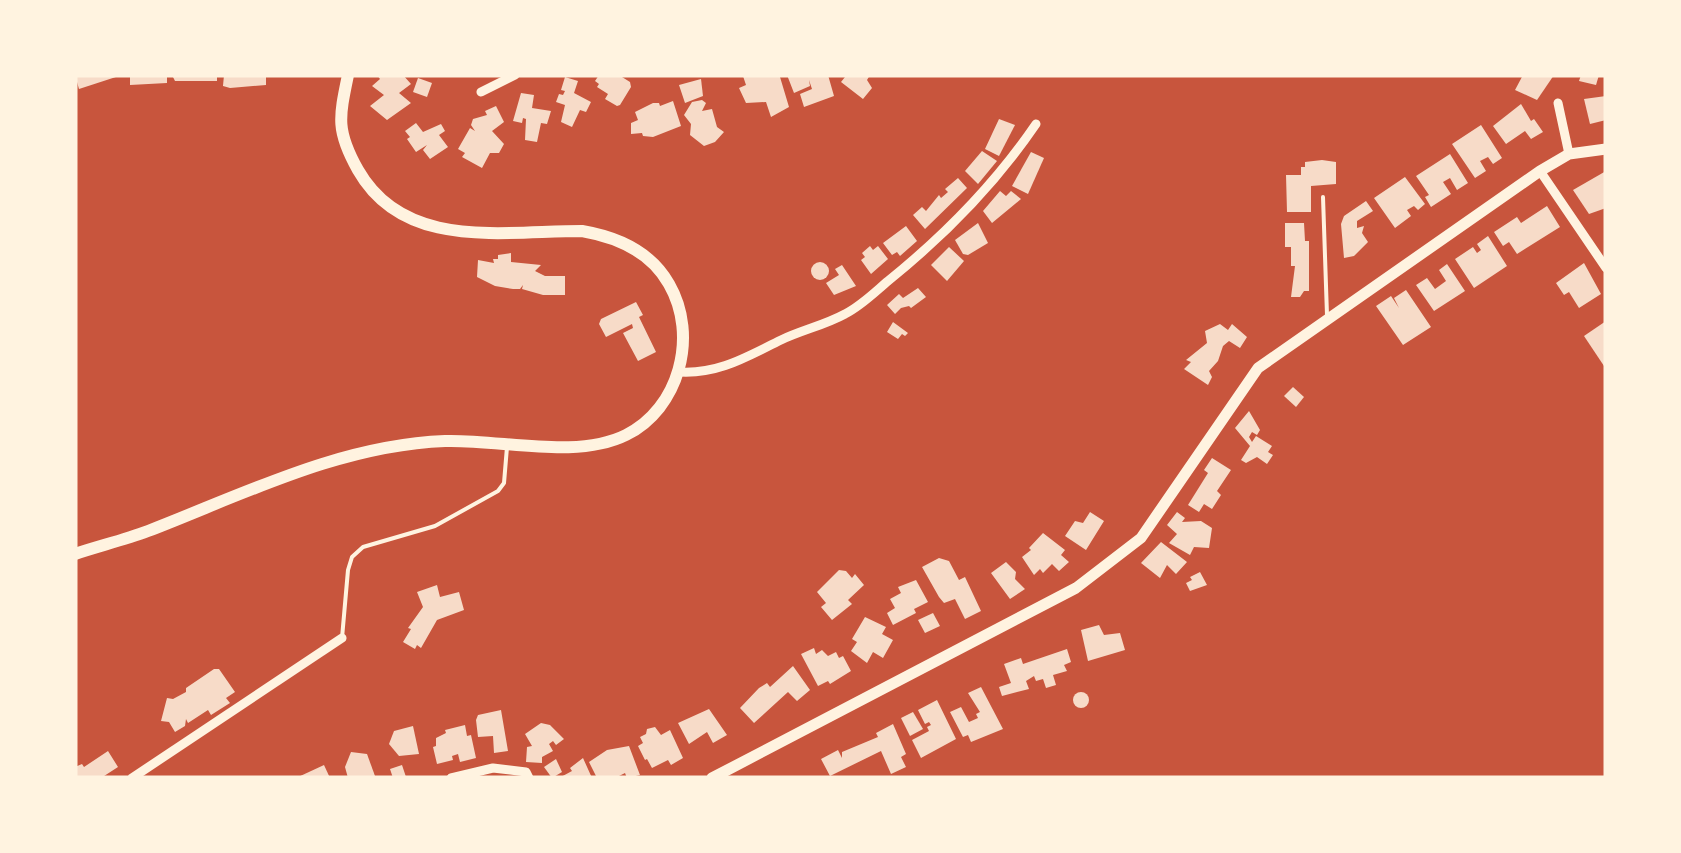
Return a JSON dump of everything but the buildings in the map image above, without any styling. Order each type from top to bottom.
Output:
[{"type":"main road","points":[[75,554],[143,533],[328,463],[403,446],[440,441],[581,448],[610,442],[630,434],[648,420],[667,397],[680,372],[684,341],[674,293],[648,258],[605,235],[582,231],[432,229],[401,215],[374,195],[341,136],[341,108],[348,75]]},
{"type":"street","points":[[481,92],[514,75]]},
{"type":"street","points":[[1558,103],[1569,154]]},
{"type":"street","points":[[680,372],[706,373],[734,364],[788,336],[848,313],[921,254],[1005,170],[1036,124]]},
{"type":"street","points":[[712,778],[1076,588],[1140,538],[1258,368],[1540,171],[1569,154],[1606,149]]},
{"type":"street","points":[[1540,171],[1606,268]]},
{"type":"street","points":[[132,778],[342,638]]},
{"type":"street","points":[[451,778],[493,768],[526,772],[529,778]]},
{"type":"lane","points":[[1323,197],[1327,320]]},
{"type":"lane","points":[[342,638],[352,558],[363,547],[435,526],[498,490],[504,482],[507,442]]}]
